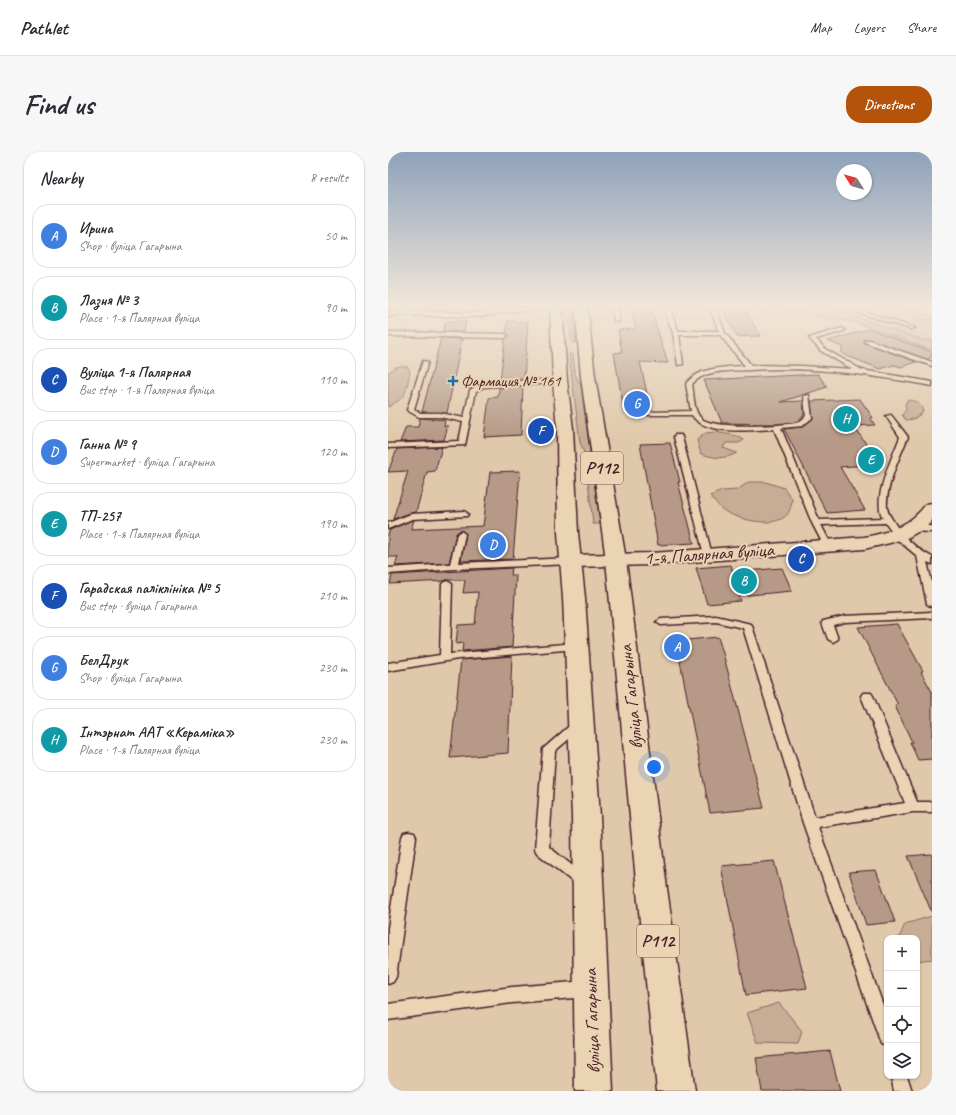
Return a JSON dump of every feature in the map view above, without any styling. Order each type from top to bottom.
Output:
[{"type":"main road","points":[[559,350],[585,349]]},
{"type":"main road","name":"вуліца Гагарына","points":[[585,349],[616,560],[649,866],[676,1091]]},
{"type":"main road","name":"вуліца Гагарына","points":[[559,350],[560,381],[565,429],[568,533],[581,723],[588,886],[594,1091]]},
{"type":"main road","name":"1-я Палярная вуліца","points":[[571,562],[708,555],[870,542],[929,514],[932,508]]},
{"type":"lane","points":[[678,348],[680,364]]},
{"type":"lane","points":[[734,348],[750,368]]},
{"type":"lane","points":[[821,348],[864,372]]},
{"type":"lane","points":[[886,348],[932,364]]},
{"type":"lane","points":[[425,362],[410,410],[419,415],[440,415],[467,421]]},
{"type":"lane","points":[[807,396],[810,417],[800,425],[724,428],[709,426],[700,421],[694,413],[689,384],[695,377],[717,370],[750,368],[815,368],[864,372],[932,384]]},
{"type":"lane","points":[[388,446],[462,443],[473,390],[483,384],[560,381]]},
{"type":"lane","points":[[650,414],[694,413]]},
{"type":"lane","points":[[889,416],[904,437],[885,494],[883,509],[921,556],[932,604]]},
{"type":"lane","points":[[778,427],[816,523],[828,546]]},
{"type":"lane","points":[[678,437],[708,555]]},
{"type":"lane","points":[[388,526],[412,517],[464,514]]},
{"type":"lane","points":[[816,523],[932,529]]},
{"type":"lane","points":[[454,566],[461,534]]},
{"type":"lane","points":[[921,556],[932,561]]},
{"type":"lane","points":[[388,571],[454,566],[571,562]]},
{"type":"lane","points":[[445,658],[447,584]]},
{"type":"lane","points":[[833,639],[827,623],[845,619],[932,614]]},
{"type":"lane","points":[[661,622],[716,619],[747,626],[810,823],[884,1030]]},
{"type":"lane","points":[[388,667],[417,661],[576,646]]},
{"type":"lane","points":[[867,696],[914,808]]},
{"type":"lane","points":[[581,723],[549,748],[542,849],[588,886]]},
{"type":"lane","points":[[810,823],[914,808],[932,807]]},
{"type":"lane","points":[[388,977],[409,837]]},
{"type":"lane","points":[[388,1012],[512,995],[591,989]]},
{"type":"lane","points":[[899,1079],[903,1091]]},
{"type":"shaded area","points":[[921,348],[932,348],[932,352]]},
{"type":"shaded area","points":[[569,354],[573,354],[575,374],[581,386],[600,524],[593,524],[585,455],[580,442]]},
{"type":"shaded area","points":[[395,367],[408,367],[410,371],[407,389],[399,400],[388,407],[388,373]]},
{"type":"shaded area","points":[[907,400],[918,403],[921,406],[923,412],[914,419],[906,420],[902,415],[906,410],[905,405]]},
{"type":"shaded area","points":[[716,432],[737,436],[744,440],[739,443],[726,443],[723,448],[737,453],[728,457],[719,458],[701,454],[697,440],[706,433]]},
{"type":"shaded area","points":[[749,482],[766,482],[784,488],[792,499],[789,512],[777,521],[754,521],[732,515],[724,511],[710,496],[722,491],[737,490]]},
{"type":"shaded area","points":[[932,916],[932,959],[920,961],[920,935],[900,935],[905,924]]},
{"type":"shaded area","points":[[779,1003],[802,1031],[798,1044],[758,1043],[747,1013]]},
{"type":"building","points":[[438,348],[460,348],[447,413],[422,412]]},
{"type":"building","points":[[504,348],[526,348],[524,379],[500,381]]},
{"type":"building","points":[[621,348],[663,348],[668,363],[640,362],[648,398],[643,398],[644,411],[624,411],[614,353],[622,352]]},
{"type":"building","points":[[842,348],[877,348],[916,362],[901,367],[894,365],[880,369],[842,354]]},
{"type":"building","points":[[895,348],[921,348],[932,352],[932,357],[927,359]]},
{"type":"building","points":[[818,374],[827,387],[781,402],[803,401],[804,415],[796,422],[776,424],[722,423],[704,380]]},
{"type":"building","points":[[523,386],[521,435],[484,437],[489,398],[498,397],[499,388]]},
{"type":"building","points":[[860,399],[873,418],[870,418],[875,425],[853,426],[881,464],[840,467],[865,510],[827,513],[784,429],[802,427],[813,419],[811,401]]},
{"type":"building","points":[[420,418],[445,420],[444,426],[448,426],[444,440],[400,442],[406,427],[418,427]]},
{"type":"building","points":[[670,443],[680,482],[678,482],[694,543],[658,545],[640,444]]},
{"type":"building","points":[[442,447],[435,471],[427,472],[416,512],[393,519],[408,471],[388,472],[397,449]]},
{"type":"building","points":[[520,471],[513,559],[461,561],[466,534],[461,530],[456,534],[449,563],[395,566],[398,557],[388,557],[388,535],[390,530],[412,520],[414,520],[411,529],[483,526],[490,472]]},
{"type":"building","points":[[731,565],[733,572],[782,568],[792,591],[739,596],[741,601],[707,604],[696,568]]},
{"type":"building","points":[[512,568],[511,575],[516,575],[512,647],[462,651],[463,643],[456,644],[458,625],[475,624],[478,592],[463,593],[465,580],[390,584],[392,575]]},
{"type":"building","points":[[897,624],[923,671],[921,672],[932,692],[932,759],[918,760],[910,742],[912,742],[895,706],[898,705],[858,627]]},
{"type":"building","points":[[718,637],[764,808],[710,813],[676,641]]},
{"type":"building","points":[[512,656],[508,753],[450,758],[461,660]]},
{"type":"building","points":[[932,854],[932,913],[908,856]]},
{"type":"building","points":[[774,861],[807,988],[746,995],[721,866]]},
{"type":"building","points":[[876,870],[895,922],[866,925],[849,872]]},
{"type":"building","points":[[830,1051],[840,1091],[762,1091],[756,1058]]},
{"type":"place","name":"Фармация № 161","points":[[453,381]]},
{"type":"place","name":"БелДрук","points":[[637,404]]},
{"type":"place","name":"Інтэрнат ААТ «Кераміка»","points":[[846,419]]},
{"type":"place","name":"Гарадская паліклініка № 5","points":[[541,431]]},
{"type":"place","name":"ТП-257","points":[[871,460]]},
{"type":"place","name":"Ганна № 9","points":[[493,545]]},
{"type":"place","name":"Вуліца 1-я Палярная","points":[[801,559]]},
{"type":"place","name":"Лазня № 3","points":[[744,581]]},
{"type":"place","name":"Ирина","points":[[677,647]]}]
